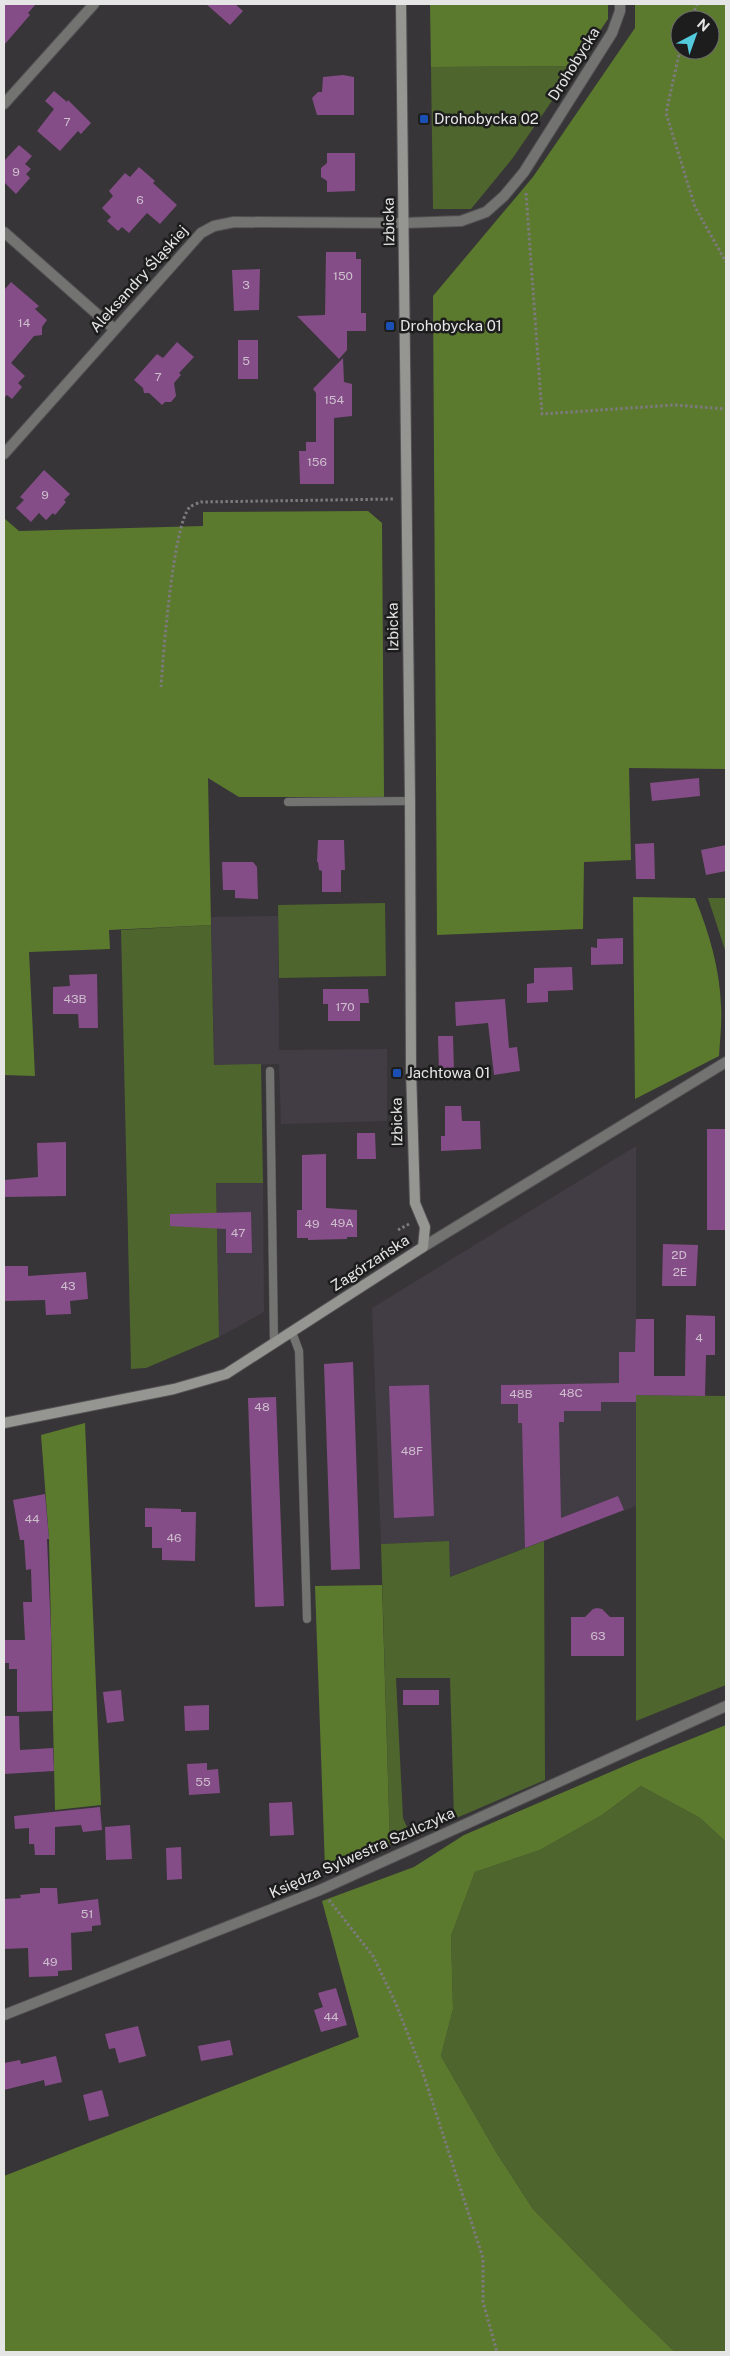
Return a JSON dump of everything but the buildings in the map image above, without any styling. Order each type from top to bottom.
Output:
[{"type":"street","points":[[4,104],[94,4]]},
{"type":"street","name":"Izbicka","points":[[401,4],[413,1159],[415,1203],[425,1227],[423,1247]]},
{"type":"street","name":"Drohobycka","points":[[404,223],[461,221],[486,212],[504,196],[524,172],[612,33],[620,11],[620,4]]},
{"type":"street","name":"Aleksandry Śląskiej","points":[[4,454],[114,328],[201,233],[214,226],[234,222],[404,223]]},
{"type":"street","points":[[4,232],[114,328]]},
{"type":"street","name":"Zagórzańska","points":[[4,1423],[174,1389],[226,1374],[423,1247],[726,1062]]},
{"type":"street","name":"Księdza Sylwestra Szulczyka","points":[[4,2015],[320,1890],[726,1706]]},
{"type":"lane","points":[[288,802],[410,801]]},
{"type":"lane","points":[[270,1071],[274,1343]]},
{"type":"lane","points":[[292,1332],[299,1351],[307,1619]]},
{"type":"path","points":[[678,60],[666,113],[695,207],[726,262]]},
{"type":"path","points":[[524,172],[542,414],[674,405],[726,409]]},
{"type":"path","points":[[161,687],[167,615],[179,531],[190,507],[200,502],[388,499],[406,501]]},
{"type":"path","points":[[398,1230],[409,1224]]},
{"type":"path","points":[[320,1890],[344,1916],[373,1956],[396,2004],[423,2073],[483,2258],[483,2302],[497,2352]]},
{"type":"shaded area","points":[[278,916],[279,1050],[387,1049],[387,1121],[281,1124],[279,1064],[214,1066],[211,917]]},
{"type":"shaded area","points":[[636,1146],[636,1506],[449,1577],[449,1541],[381,1544],[372,1308]]},
{"type":"shaded area","points":[[216,1183],[263,1183],[264,1312],[219,1337]]},
{"type":"green space","points":[[430,4],[608,4],[608,19],[576,66],[431,67]]},
{"type":"green space","points":[[635,4],[726,4],[726,769],[629,768],[631,860],[584,862],[583,929],[437,935],[433,296],[533,177],[635,28]]},
{"type":"green space","points":[[576,66],[512,159],[471,209],[433,209],[431,67]]},
{"type":"green space","points":[[368,511],[382,523],[384,797],[239,797],[208,778],[211,925],[109,930],[110,949],[29,952],[35,1076],[4,1075],[4,518],[19,531],[203,526],[203,512]]},
{"type":"green space","points":[[633,897],[695,898],[705,924],[716,965],[721,1012],[719,1056],[635,1099]]},
{"type":"green space","points":[[708,898],[726,898],[726,953]]},
{"type":"green space","points":[[385,903],[386,976],[279,978],[278,905]]},
{"type":"green space","points":[[211,925],[214,1065],[261,1064],[263,1183],[216,1183],[219,1337],[146,1368],[131,1369],[121,930]]},
{"type":"green space","points":[[636,1395],[726,1396],[726,1685],[636,1721]]},
{"type":"green space","points":[[85,1423],[101,1805],[55,1810],[49,1539],[41,1435]]},
{"type":"green space","points":[[449,1541],[450,1577],[544,1541],[545,1780],[454,1819],[450,1678],[396,1678],[403,1818],[411,1836],[390,1845],[381,1544]]},
{"type":"green space","points":[[382,1585],[390,1845],[325,1869],[315,1586]]},
{"type":"green space","points":[[726,1725],[726,1842],[700,1818],[641,1786],[602,1815],[540,1850],[475,1872],[451,1936],[453,2009],[441,2056],[496,2152],[533,2209],[630,2309],[675,2352],[4,2352],[4,2176],[359,2037],[322,1901],[414,1867],[464,1835],[636,1761]]},
{"type":"green space","points":[[641,1786],[700,1818],[726,1842],[726,2352],[675,2352],[630,2309],[533,2209],[496,2152],[441,2056],[453,2009],[451,1936],[475,1872],[540,1850],[602,1815]]},
{"type":"place","name":"Drohobycka 02","points":[[424,119]]},
{"type":"place","name":"Drohobycka 01","points":[[390,326]]},
{"type":"place","name":"Jachtowa 01","points":[[397,1073]]}]
